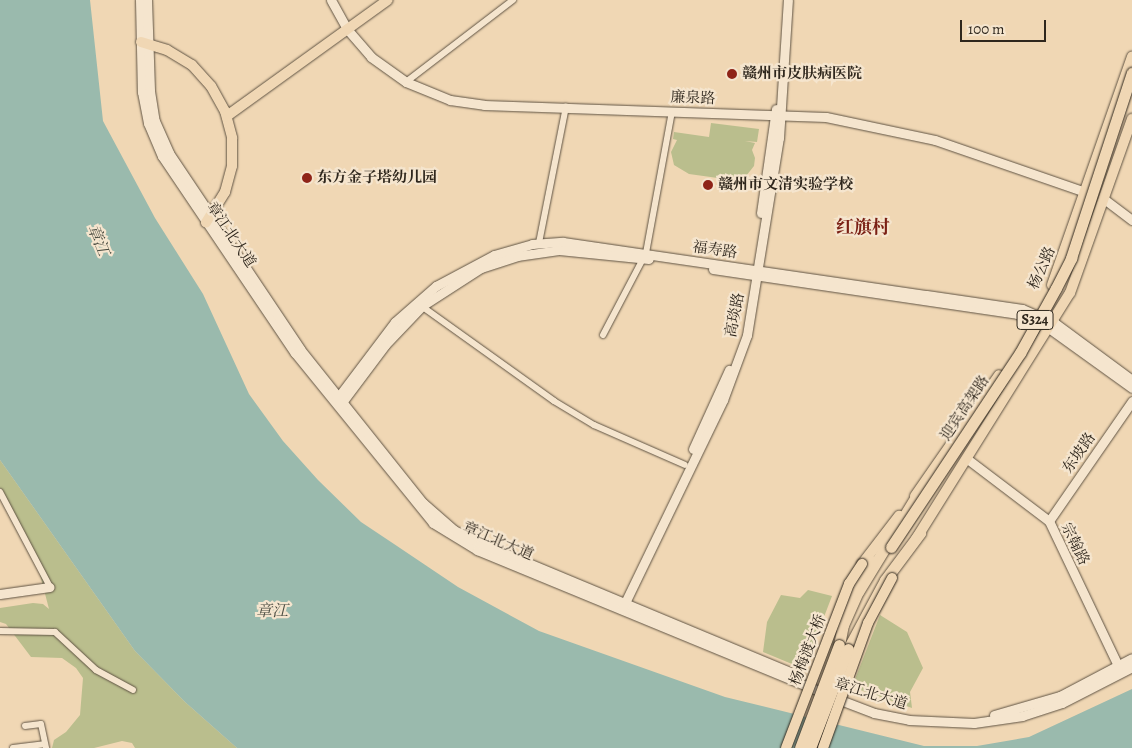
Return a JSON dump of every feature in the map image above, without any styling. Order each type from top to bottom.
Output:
[{"type":"highway","name":"迎宾高架路","points":[[894,549],[1040,319],[1071,258],[1132,73]]},
{"type":"highway","name":"迎宾高架路","points":[[875,573],[894,549],[1026,356],[1062,293],[1077,260],[1132,96]]},
{"type":"highway","points":[[800,748],[875,573],[920,490]]},
{"type":"highway","points":[[810,748],[843,647],[852,603],[875,573],[920,533]]},
{"type":"main road","name":"章江北大道","points":[[140,0],[145,43]]},
{"type":"main road","name":"章江北大道","points":[[147,0],[142,92],[148,123],[162,156],[339,402],[423,503],[454,530],[620,607],[814,686],[891,711],[931,718],[974,718],[1020,709],[1060,696],[1120,669],[1132,667]]},
{"type":"main road","name":"廉泉路","points":[[332,0],[347,29],[371,58],[406,82],[434,95],[465,102],[672,112],[778,114],[856,122],[935,140],[1086,192]]},
{"type":"main road","points":[[227,116],[388,0]]},
{"type":"main road","name":"高琰路","points":[[778,114],[782,0]]},
{"type":"main road","name":"高琰路","points":[[620,607],[731,383],[746,335],[778,114],[788,0]]},
{"type":"main road","points":[[145,43],[176,54],[199,72],[217,94],[227,116],[232,138],[232,166],[225,192],[209,220]]},
{"type":"main road","name":"杨公路","points":[[875,573],[874,549],[920,490],[1036,316],[1064,258],[1132,57]]},
{"type":"main road","name":"S324","points":[[920,533],[966,458],[1052,326],[1080,268],[1132,119]]},
{"type":"main road","points":[[1104,199],[1132,220]]},
{"type":"main road","name":"福寿路","points":[[339,402],[395,322],[466,268],[494,255],[539,244],[563,242],[1036,316],[1132,380]]},
{"type":"main road","name":"福寿路","points":[[418,304],[481,268],[517,256],[559,250],[644,256]]},
{"type":"main road","name":"高琰路","points":[[620,607],[732,365],[755,273]]},
{"type":"main road","name":"福寿路","points":[[1052,326],[1132,388]]},
{"type":"main road","name":"东坡路","points":[[1049,521],[1132,400]]},
{"type":"main road","name":"宗翰路","points":[[966,458],[1049,521],[1120,669]]},
{"type":"main road","points":[[814,686],[851,594],[875,573]]},
{"type":"main road","name":"S324","points":[[823,748],[868,623],[875,573]]},
{"type":"main road","name":"杨梅渡大桥","points":[[786,748],[849,584],[875,573]]},
{"type":"main road","points":[[0,594],[50,587]]},
{"type":"main road","name":"章江北大道","points":[[1120,669],[1132,658]]},
{"type":"street","points":[[406,82],[513,0]]},
{"type":"street","points":[[539,244],[566,107]]},
{"type":"street","points":[[603,335],[644,256],[672,112]]},
{"type":"street","points":[[418,304],[554,401],[587,421],[685,465]]},
{"type":"street","points":[[0,492],[50,587]]},
{"type":"street","points":[[0,631],[55,632],[96,670],[133,690]]},
{"type":"street","points":[[13,748],[45,746],[41,724],[25,726]]},
{"type":"green space","points":[[711,123],[759,129],[757,142],[745,141],[755,143],[752,150],[755,158],[754,166],[746,176],[732,180],[689,174],[674,165],[671,152],[677,140],[673,139],[674,132],[709,137]]},
{"type":"green space","points":[[0,460],[135,651],[185,702],[237,748],[135,748],[132,743],[122,741],[94,748],[52,748],[54,740],[66,732],[80,715],[83,678],[76,668],[62,658],[31,657],[6,624],[0,622],[0,608],[33,603],[43,604],[49,609],[37,563],[0,497]]},
{"type":"green space","points":[[808,590],[832,596],[804,669],[763,652],[767,622],[781,595],[800,598]]},
{"type":"green space","points":[[880,615],[907,632],[923,668],[910,692],[912,708],[852,687]]},
{"type":"water","name":"章江","points":[[0,0],[90,0],[103,121],[155,218],[203,294],[249,394],[283,441],[318,480],[361,522],[458,587],[539,631],[725,697],[924,746],[977,746],[1029,737],[1132,689],[1132,748],[237,748],[185,702],[135,651],[0,460]]},
{"type":"place","name":"赣州市皮肤病医院","points":[[732,74]]},
{"type":"place","name":"东方金子塔幼儿园","points":[[307,178]]},
{"type":"place","name":"赣州市文清实验学校","points":[[708,185]]},
{"type":"district","name":"红旗村","points":[[863,227]]}]
